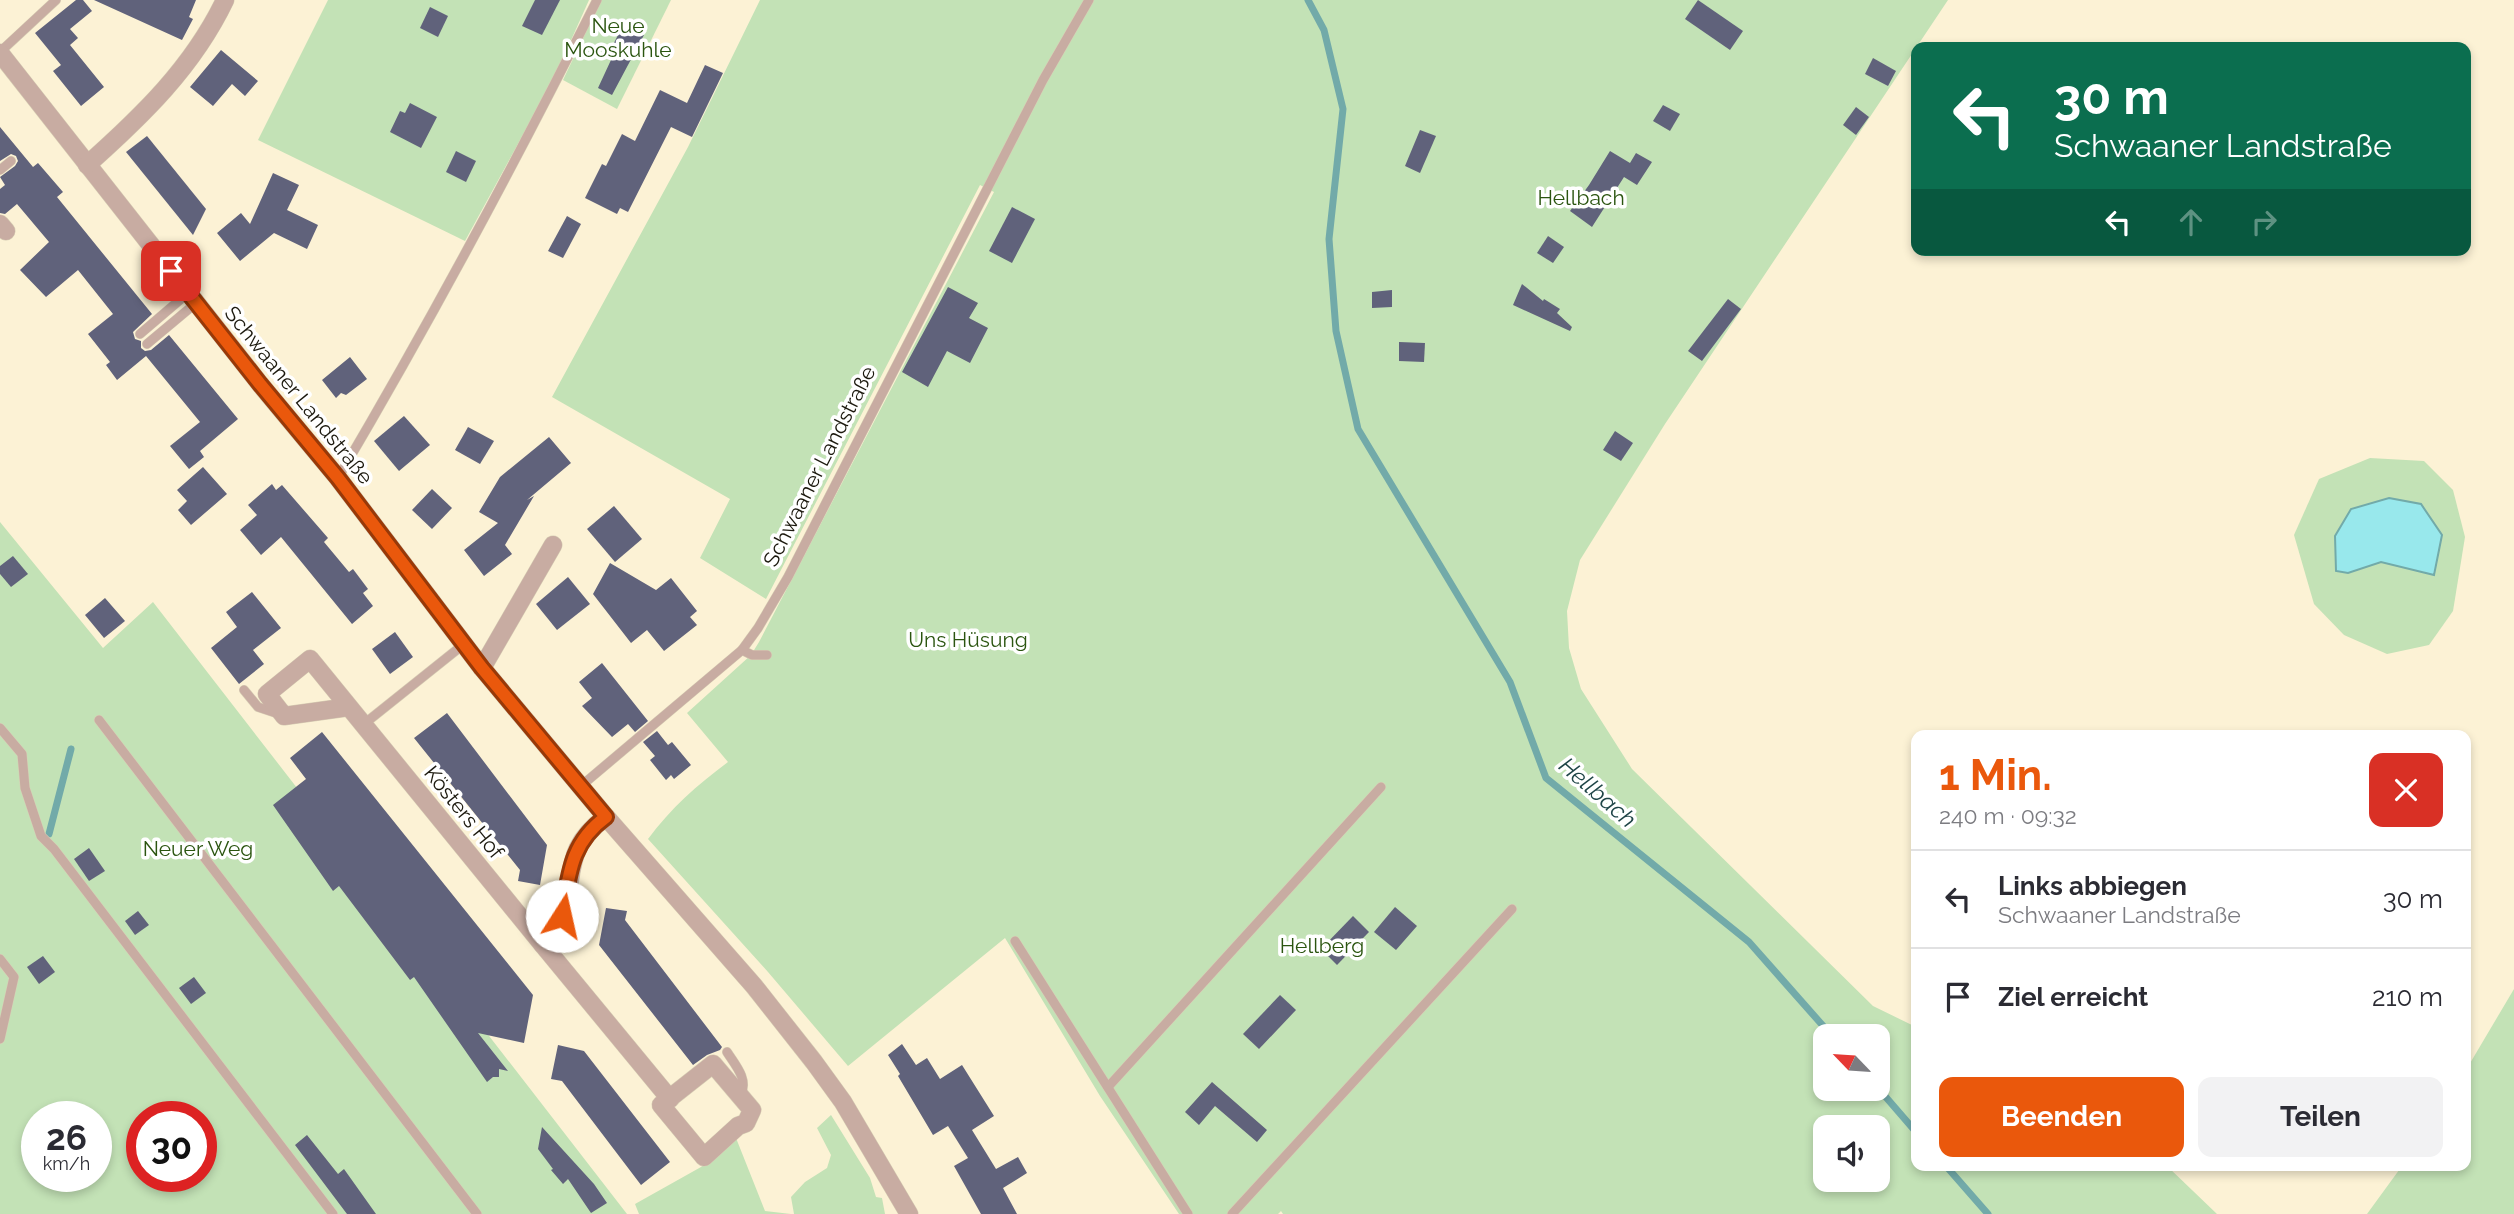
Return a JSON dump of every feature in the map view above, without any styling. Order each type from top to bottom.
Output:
[{"type":"street","points":[[87,164],[143,114],[179,74],[211,28],[225,0]]},
{"type":"street","name":"Schwaaner Landstraße","points":[[0,53],[192,298],[338,478],[482,668],[606,817],[754,986],[814,1062],[843,1102],[909,1214]]},
{"type":"street","points":[[482,668],[554,545]]},
{"type":"street","name":"Kösters Hof","points":[[284,716],[267,694],[310,659],[670,1098],[661,1105],[704,1157],[738,1126],[746,1123],[752,1110],[740,1096]]},
{"type":"street","points":[[284,716],[349,707]]},
{"type":"street","points":[[543,945],[562,916],[570,872],[579,843],[606,817]]},
{"type":"street","points":[[670,1098],[713,1064],[740,1096]]},
{"type":"lane","points":[[0,53],[56,0]]},
{"type":"lane","points":[[338,478],[380,407],[537,121],[597,0]]},
{"type":"lane","name":"Schwaaner Landstraße","points":[[581,786],[742,650],[758,628],[778,595],[1044,80],[1089,0]]},
{"type":"lane","points":[[0,170],[11,161]]},
{"type":"lane","points":[[140,334],[192,298]]},
{"type":"lane","points":[[147,344],[192,298]]},
{"type":"lane","points":[[364,724],[464,644]]},
{"type":"lane","points":[[742,650],[752,655],[767,655]]},
{"type":"lane","points":[[244,690],[258,707],[284,716]]},
{"type":"lane","points":[[99,720],[477,1214]]},
{"type":"lane","points":[[0,728],[22,754],[25,789],[41,836],[54,849],[333,1214]]},
{"type":"lane","points":[[1108,1087],[1381,787]]},
{"type":"lane","points":[[1232,1214],[1511,909]]},
{"type":"lane","points":[[1015,941],[1188,1214]]},
{"type":"lane","points":[[0,959],[14,976],[0,1039]]},
{"type":"lane","points":[[727,1052],[743,1076],[744,1089],[740,1096]]},
{"type":"green space","points":[[328,0],[589,0],[555,76],[465,241],[258,140]]},
{"type":"green space","name":"Neue Mooskuhle","points":[[601,0],[671,0],[617,109],[563,80]]},
{"type":"green space","points":[[760,0],[1948,0],[1920,42],[1911,42],[1911,55],[1665,424],[1580,560],[1567,611],[1569,648],[1581,689],[1632,769],[1873,1006],[1911,1025],[1911,1171],[2172,1171],[2217,1214],[1283,1214],[1281,1211],[1278,1214],[1179,1214],[1100,1096],[1005,938],[848,1066],[768,972],[648,839],[685,798],[728,762],[687,713],[751,655],[759,642],[994,192],[980,185],[766,599],[700,558],[730,499],[552,397],[688,147]]},
{"type":"green space","points":[[2370,458],[2424,461],[2453,490],[2465,537],[2453,611],[2429,645],[2387,654],[2344,635],[2314,604],[2294,535],[2319,479]]},
{"type":"green space","name":"Neuer Weg","points":[[0,522],[103,648],[153,602],[627,1214],[0,1214]]},
{"type":"green space","points":[[2514,989],[2514,1214],[2367,1214],[2398,1171],[2471,1171],[2471,1062]]},
{"type":"green space","points":[[831,1115],[870,1178],[876,1197],[882,1198],[885,1214],[794,1214],[791,1197],[805,1182],[827,1168],[831,1155],[817,1128]]},
{"type":"green space","points":[[736,1138],[765,1211],[791,1214],[639,1214],[635,1204],[701,1167]]},
{"type":"water","points":[[2389,498],[2421,504],[2442,535],[2434,575],[2381,562],[2348,573],[2336,571],[2335,536],[2351,509]]},
{"type":"building","points":[[76,0],[83,0],[92,11],[70,29],[78,38],[70,45],[104,87],[81,106],[53,71],[61,65],[35,33]]},
{"type":"building","points":[[94,0],[196,0],[189,17],[193,19],[182,40]]},
{"type":"building","points":[[535,0],[560,0],[542,35],[522,26]]},
{"type":"building","points":[[1698,0],[1743,31],[1730,50],[1685,19]]},
{"type":"building","points":[[430,7],[448,16],[438,37],[420,28]]},
{"type":"building","points":[[623,25],[644,35],[612,95],[598,88],[617,47],[613,45]]},
{"type":"building","points":[[221,50],[258,81],[245,96],[232,84],[213,106],[190,87]]},
{"type":"building","points":[[1873,58],[1896,71],[1888,86],[1865,74]]},
{"type":"building","points":[[705,65],[723,73],[692,137],[671,127],[628,212],[620,208],[617,214],[585,198],[602,164],[606,166],[622,134],[635,141],[660,90],[687,103]]},
{"type":"building","points":[[410,103],[437,117],[421,148],[390,132],[400,111],[405,113]]},
{"type":"building","points":[[1663,105],[1680,114],[1670,131],[1653,121]]},
{"type":"building","points":[[1856,107],[1869,117],[1856,135],[1843,125]]},
{"type":"building","points":[[0,127],[33,167],[38,163],[63,192],[57,197],[152,314],[133,332],[135,339],[141,341],[141,348],[145,351],[151,350],[169,335],[238,419],[200,451],[204,457],[189,469],[170,446],[200,422],[146,356],[117,380],[106,365],[110,362],[88,334],[113,314],[78,270],[46,297],[20,270],[49,242],[17,204],[5,214],[0,213],[0,189],[5,185],[0,177],[18,161],[16,156],[11,154],[0,161]]},
{"type":"building","points":[[1420,130],[1436,136],[1420,173],[1405,166]]},
{"type":"building","points":[[147,136],[206,209],[193,235],[126,152]]},
{"type":"building","points":[[456,151],[476,161],[466,182],[446,172]]},
{"type":"building","points":[[1610,151],[1630,163],[1636,153],[1652,162],[1637,185],[1624,177],[1592,227],[1570,211]]},
{"type":"building","points":[[273,173],[299,185],[287,210],[318,225],[307,249],[274,233],[240,261],[217,233],[241,213],[250,224]]},
{"type":"building","points":[[1012,207],[1035,219],[1012,263],[989,251]]},
{"type":"building","points":[[567,216],[581,224],[563,258],[548,251]]},
{"type":"building","points":[[1548,236],[1564,247],[1553,263],[1537,253]]},
{"type":"building","points":[[1522,284],[1543,301],[1544,299],[1560,309],[1557,313],[1572,327],[1570,331],[1513,305]]},
{"type":"building","points":[[948,287],[978,303],[969,318],[988,328],[970,363],[947,351],[928,387],[902,372]]},
{"type":"building","points":[[1392,290],[1392,307],[1372,308],[1372,292]]},
{"type":"building","points":[[1728,299],[1741,309],[1702,361],[1688,351]]},
{"type":"building","points":[[1399,342],[1425,343],[1424,362],[1399,361]]},
{"type":"building","points":[[350,357],[367,379],[346,395],[341,393],[336,398],[322,380]]},
{"type":"building","points":[[404,416],[430,445],[399,471],[374,441]]},
{"type":"building","points":[[468,427],[494,441],[480,464],[455,450]]},
{"type":"building","points":[[1615,431],[1633,443],[1621,461],[1603,450]]},
{"type":"building","points":[[549,437],[571,463],[527,500],[534,496],[505,545],[512,554],[484,576],[464,550],[498,523],[479,512],[500,477]]},
{"type":"building","points":[[203,467],[227,494],[191,525],[178,510],[187,501],[177,490]]},
{"type":"building","points":[[272,484],[276,490],[282,485],[328,538],[324,542],[349,572],[353,569],[368,589],[363,593],[373,606],[352,624],[281,537],[261,555],[240,530],[257,515],[248,505]]},
{"type":"building","points":[[432,489],[452,508],[432,529],[412,510]]},
{"type":"building","points":[[614,506],[642,539],[615,562],[587,529]]},
{"type":"building","points":[[13,556],[28,574],[11,587],[0,574],[0,566]]},
{"type":"building","points":[[610,563],[656,590],[671,578],[697,611],[690,617],[697,625],[664,651],[647,630],[631,643],[593,594]]},
{"type":"building","points":[[568,577],[590,604],[557,630],[536,604]]},
{"type":"building","points":[[252,592],[281,628],[253,650],[264,664],[239,684],[211,648],[237,627],[226,612]]},
{"type":"building","points":[[105,598],[125,621],[104,638],[85,615]]},
{"type":"building","points":[[395,632],[413,657],[390,674],[372,649]]},
{"type":"building","points":[[602,663],[648,721],[635,732],[628,724],[612,737],[582,706],[592,698],[579,682]]},
{"type":"building","points":[[447,713],[547,845],[540,885],[518,881],[520,870],[414,738]]},
{"type":"building","points":[[657,731],[668,745],[672,742],[691,765],[674,779],[671,775],[666,780],[650,760],[655,756],[643,742]]},
{"type":"building","points":[[322,732],[533,995],[524,1043],[478,1033],[508,1071],[499,1069],[499,1077],[493,1077],[487,1082],[414,977],[410,980],[339,886],[333,891],[273,805],[306,779],[290,758]]},
{"type":"building","points":[[89,848],[105,871],[89,881],[74,859]]},
{"type":"building","points":[[1395,907],[1417,926],[1396,950],[1374,932]]},
{"type":"building","points":[[606,908],[627,911],[625,920],[722,1047],[720,1050],[693,1065],[599,945]]},
{"type":"building","points":[[138,911],[149,925],[135,935],[125,921]]},
{"type":"building","points":[[1353,916],[1369,932],[1337,965],[1321,949]]},
{"type":"building","points":[[43,956],[55,972],[39,984],[27,967]]},
{"type":"building","points":[[194,977],[206,993],[191,1004],[179,988]]},
{"type":"building","points":[[1280,995],[1296,1010],[1259,1049],[1243,1034]]},
{"type":"building","points":[[902,1044],[916,1065],[927,1058],[940,1079],[962,1065],[994,1116],[972,1130],[996,1169],[1018,1157],[1027,1173],[1003,1188],[1017,1214],[981,1214],[954,1166],[968,1158],[948,1126],[933,1135],[888,1055]]},
{"type":"building","points":[[558,1045],[584,1051],[670,1162],[641,1185],[562,1081],[551,1079]]},
{"type":"building","points":[[1212,1082],[1267,1130],[1257,1142],[1215,1106],[1199,1125],[1185,1112]]},
{"type":"building","points":[[542,1127],[594,1184],[607,1203],[591,1213],[568,1179],[563,1184],[551,1170],[553,1169],[538,1149]]},
{"type":"building","points":[[307,1135],[338,1174],[344,1169],[376,1214],[347,1214],[295,1145]]},
{"type":"waterway","name":"Hellbach","points":[[1308,0],[1324,30],[1343,109],[1329,239],[1336,331],[1358,429],[1510,682],[1546,778],[1749,942],[1821,1024]]},
{"type":"waterway","points":[[49,834],[71,749]]},
{"type":"waterway","name":"Hellbach","points":[[1889,1101],[1911,1126]]},
{"type":"waterway","name":"Hellbach","points":[[1950,1171],[1988,1214]]},
{"type":"route","points":[[171,271],[338,478],[482,668],[606,817],[579,843],[570,872],[562,916]]},
{"type":"park label","name":"Uns Hüsung","points":[[968,639]]},
{"type":"park label","name":"Hellberg","points":[[1322,945]]}]
